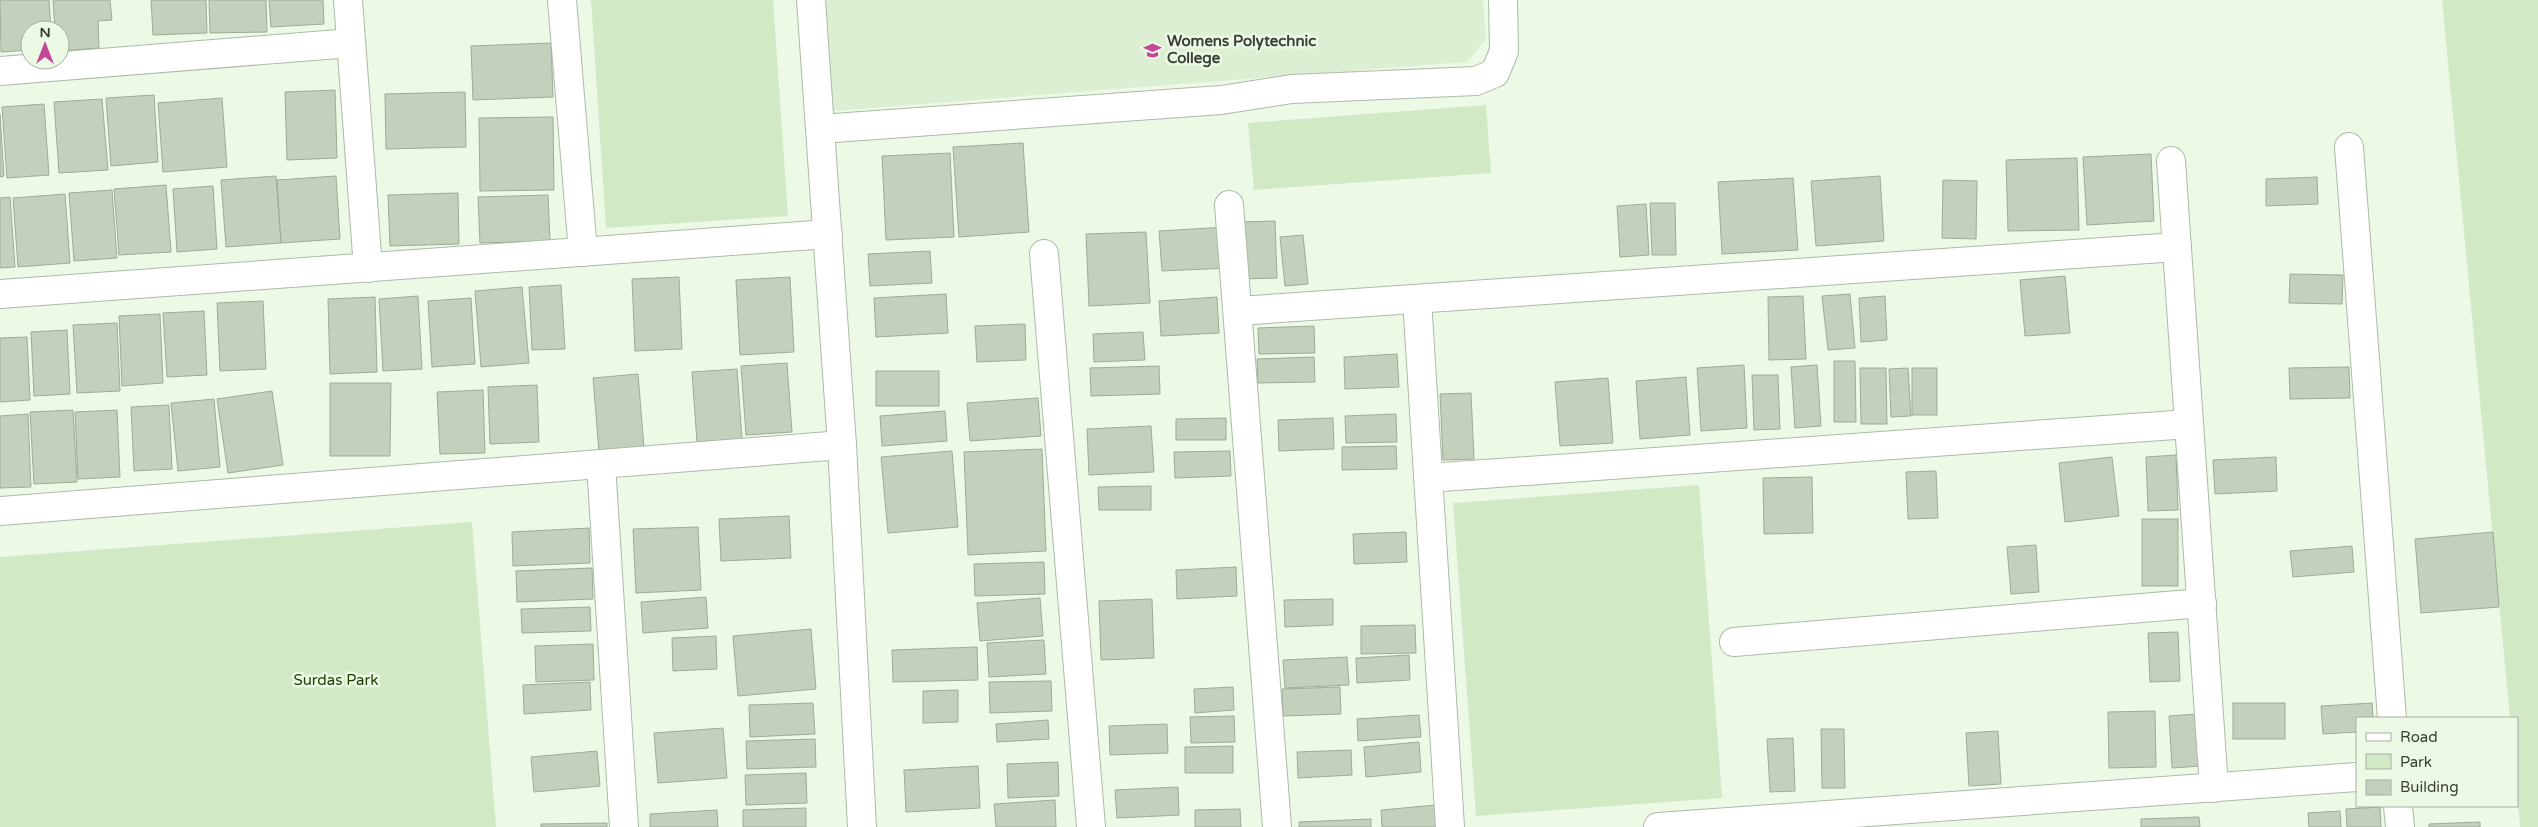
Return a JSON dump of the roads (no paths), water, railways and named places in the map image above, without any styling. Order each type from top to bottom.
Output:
[{"type":"street","points":[[348,0],[368,268]]},
{"type":"street","points":[[562,0],[583,252]]},
{"type":"street","points":[[811,0],[842,445],[862,827]]},
{"type":"street","points":[[820,129],[1221,100],[1292,90],[1476,81],[1495,73],[1504,51],[1503,0]]},
{"type":"street","points":[[0,71],[351,43]]},
{"type":"street","points":[[2349,147],[2392,717]]},
{"type":"street","points":[[2170,160],[2214,788]]},
{"type":"street","points":[[1230,205],[1277,827]]},
{"type":"street","points":[[0,294],[828,234]]},
{"type":"street","points":[[1238,310],[2177,247]]},
{"type":"street","points":[[1044,254],[1091,827]]},
{"type":"street","points":[[1417,299],[1450,827]]},
{"type":"street","points":[[1428,478],[2189,424]]},
{"type":"street","points":[[0,511],[842,445]]},
{"type":"street","points":[[601,464],[624,827]]},
{"type":"street","points":[[1734,642],[2202,604]]},
{"type":"street","points":[[1658,827],[2356,777]]},
{"type":"street","points":[[2398,807],[2400,827]]},
{"type":"place","name":"Womens Polytechnic College","points":[[1153,50]]},
{"type":"park label","name":"Surdas Park","points":[[336,680]]}]
